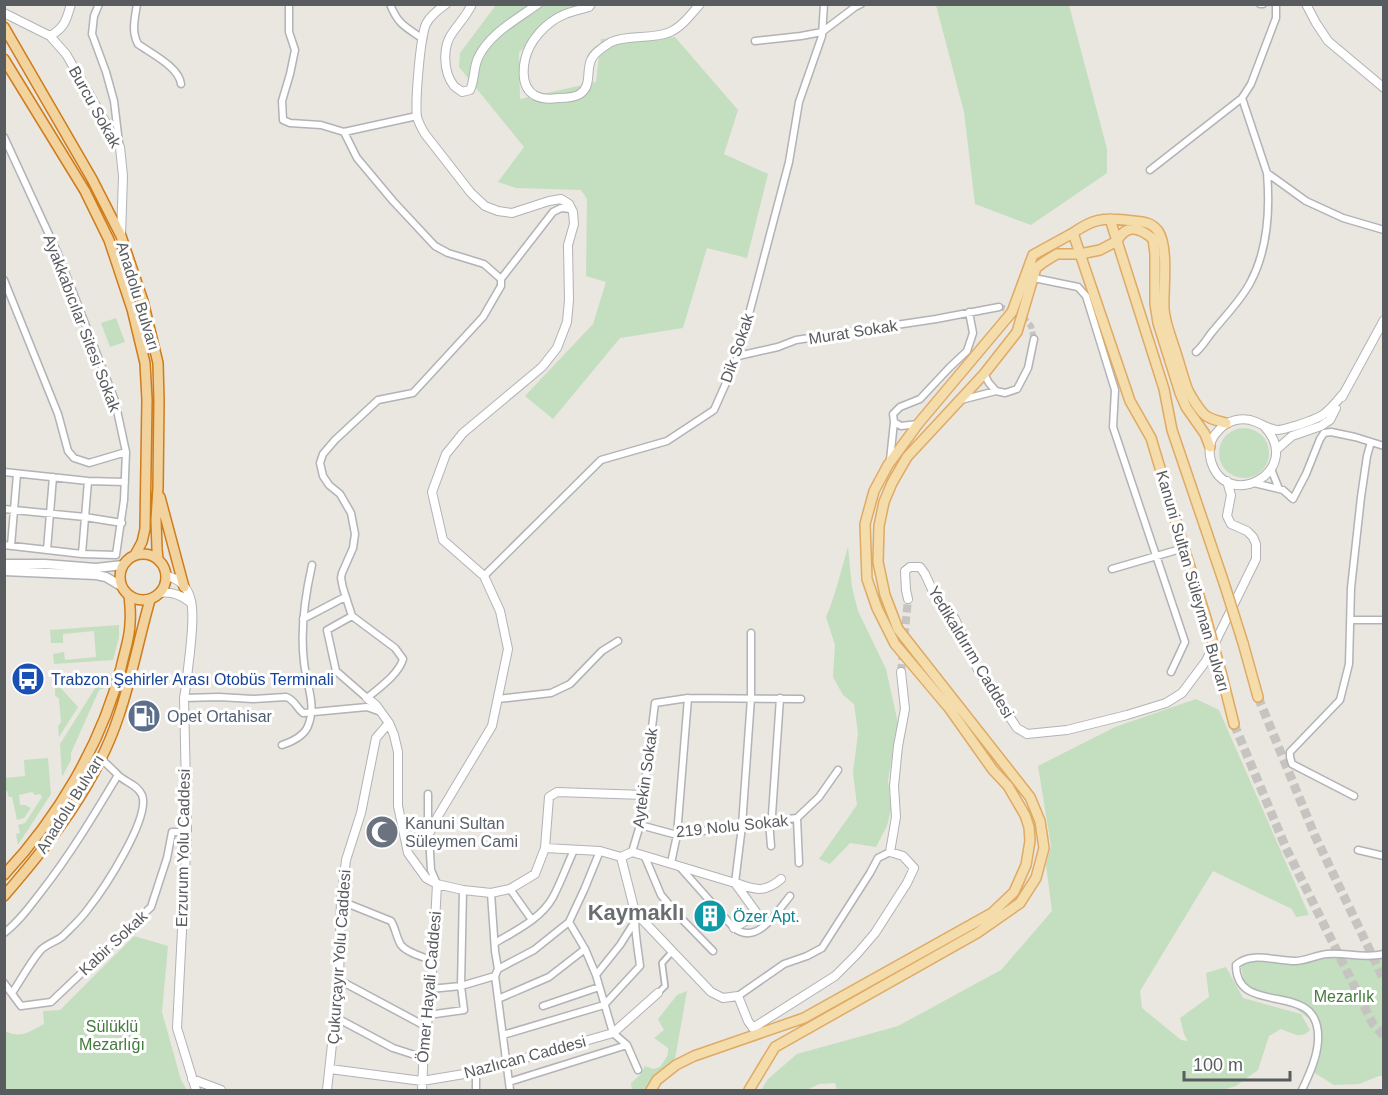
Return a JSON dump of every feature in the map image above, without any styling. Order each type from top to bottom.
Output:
[{"type":"highway","name":"Anadolu Bulvarı","points":[[4,27],[92,179],[121,236],[143,301],[158,363],[156,549],[166,576]]},
{"type":"highway","name":"Anadolu Bulvarı","points":[[5,59],[86,191],[109,240],[132,309],[145,363],[147,400],[145,529],[142,542],[135,555]]},
{"type":"highway","points":[[158,488],[184,587]]},
{"type":"highway","points":[[158,559],[147,554],[130,558],[123,565],[120,573],[122,586],[135,599],[150,600],[160,593],[166,582],[166,576]]},
{"type":"highway","name":"Anadolu Bulvarı","points":[[4,875],[18,861],[49,819],[94,742],[113,694],[127,643],[130,625],[129,595]]},
{"type":"highway","name":"Anadolu Bulvarı","points":[[4,896],[50,841],[101,759],[119,716],[150,600]]},
{"type":"main road","points":[[651,1090],[657,1080],[676,1065],[694,1056],[804,1018],[992,913],[1014,892],[1026,865],[1030,841],[1025,815],[1008,786],[993,770],[949,708],[895,644],[877,608],[867,579],[865,524],[874,491],[890,463],[918,424],[1012,312],[1033,255],[1089,223],[1110,219],[1137,220],[1150,224],[1159,232],[1164,244],[1164,312],[1188,390],[1204,414],[1213,420],[1226,423]]},
{"type":"main road","name":"Kanuni Sultan Süleyman Bulvarı","points":[[1110,219],[1164,389],[1172,430],[1224,583],[1258,698]]},
{"type":"main road","points":[[749,1090],[775,1047],[977,933],[1020,903],[1036,878],[1044,848],[1040,821],[1030,797],[898,629],[885,594],[878,562],[879,526],[884,502],[892,483],[907,457],[984,374],[1017,332],[1036,268],[1057,254],[1080,254],[1100,250],[1118,241],[1121,234],[1130,229],[1144,231],[1153,239],[1155,304],[1158,323],[1180,393],[1186,407],[1205,434],[1210,447]]},
{"type":"main road","name":"Kanuni Sultan Süleyman Bulvarı","points":[[1073,233],[1130,401],[1151,438],[1206,618],[1234,724]]},
{"type":"main road","points":[[4,564],[96,568],[123,565]]},
{"type":"main road","points":[[4,571],[96,575],[106,577],[122,586]]},
{"type":"street","points":[[50,36],[60,30],[71,4]]},
{"type":"street","points":[[99,4],[94,16],[93,34],[114,101],[120,147]]},
{"type":"street","points":[[137,4],[133,29],[135,39],[138,44],[173,69],[180,77],[181,84]]},
{"type":"street","points":[[289,4],[290,32],[295,50],[282,101],[283,120],[290,123],[321,125],[344,132],[417,116]]},
{"type":"street","points":[[390,4],[400,24],[423,39]]},
{"type":"street","points":[[429,834],[492,726],[508,649],[500,611],[484,576],[443,540],[432,492],[446,454],[463,434],[542,367],[557,348],[567,322],[568,245],[574,224],[572,209],[561,199],[512,213],[485,206],[471,193],[419,124],[417,116],[419,71],[423,39],[427,23],[446,4]]},
{"type":"street","points":[[472,4],[447,43],[448,74],[455,86],[462,92],[470,90],[474,83],[476,62],[483,47],[538,4]]},
{"type":"street","points":[[591,4],[589,7],[568,12],[554,20],[531,44],[525,57],[523,73],[526,86],[535,96],[549,99],[568,98],[580,94],[586,87],[591,58],[602,48],[614,41],[660,36],[671,32],[680,26],[700,4]]},
{"type":"street","name":"Dik Sokak","points":[[484,576],[601,460],[667,441],[714,410],[738,356],[789,162],[799,102],[822,32],[824,4]]},
{"type":"street","points":[[755,40],[822,32],[861,4]]},
{"type":"street","points":[[1150,170],[1242,98],[1251,84],[1276,18],[1276,4]]},
{"type":"street","points":[[1306,4],[1328,41],[1383,88]]},
{"type":"street","name":"Burcu Sokak","points":[[4,13],[50,36],[66,54],[120,147],[123,176],[121,236]]},
{"type":"street","points":[[1196,352],[1250,284],[1260,262],[1266,232],[1269,196],[1267,173],[1242,98]]},
{"type":"street","points":[[344,132],[357,158],[435,246],[448,253],[484,264],[501,279]]},
{"type":"street","name":"Ayakkabıcılar Sitesi Sokak","points":[[4,137],[58,254],[115,401],[126,452],[122,523],[116,555],[82,554]]},
{"type":"street","points":[[1267,173],[1306,201],[1342,218],[1383,230]]},
{"type":"street","points":[[367,698],[385,684],[403,659],[395,648],[352,616],[341,578],[353,548],[355,534],[351,513],[340,494],[329,485],[323,476],[320,464],[323,454],[378,400],[413,393],[483,317],[501,286],[501,279],[553,212],[561,208],[572,209]]},
{"type":"street","points":[[1034,278],[1078,287],[1086,296],[1115,390],[1113,426],[1185,642],[1171,672]]},
{"type":"street","points":[[4,280],[58,414],[68,452],[74,458],[89,463],[126,452]]},
{"type":"street","name":"Murat Sokak","points":[[738,356],[778,347],[796,340],[999,307]]},
{"type":"street","points":[[890,463],[893,414],[900,407],[920,399],[967,351],[973,333],[969,312]]},
{"type":"street","points":[[1276,450],[1292,436],[1321,426],[1330,420],[1383,320]]},
{"type":"street","points":[[959,400],[996,391],[1005,393],[1017,389],[1028,368],[1034,339]]},
{"type":"street","points":[[984,374],[996,391]]},
{"type":"street","points":[[1242,486],[1227,481],[1213,467],[1210,447],[1218,430],[1226,423],[1235,420],[1255,421],[1277,430],[1319,419],[1344,393]]},
{"type":"street","points":[[894,422],[901,426],[918,424]]},
{"type":"street","points":[[1231,495],[1242,486],[1264,478],[1271,469],[1276,450],[1270,433],[1264,426]]},
{"type":"street","points":[[1254,483],[1283,490],[1293,499],[1324,433],[1331,432],[1383,446]]},
{"type":"street","points":[[1354,796],[1292,764],[1290,752],[1340,700],[1348,664],[1351,588],[1367,456],[1371,442]]},
{"type":"street","points":[[1271,469],[1279,489]]},
{"type":"street","points":[[4,472],[88,481],[125,482]]},
{"type":"street","points":[[17,474],[8,546],[82,554],[88,481]]},
{"type":"street","points":[[47,550],[52,477]]},
{"type":"street","name":"Yedikaldırım Caddesi","points":[[908,599],[905,571],[910,567],[920,567],[934,596],[955,619],[978,670],[1017,728],[1027,734],[1084,726],[1166,703],[1182,693],[1206,661],[1256,559],[1256,544],[1253,537],[1247,531],[1231,524],[1227,516],[1231,495],[1227,481]]},
{"type":"street","points":[[4,508],[122,523]]},
{"type":"street","points":[[1113,569],[1184,548]]},
{"type":"street","points":[[282,745],[291,742],[307,729],[312,712],[304,662],[303,619],[312,565]]},
{"type":"street","points":[[166,576],[181,582],[184,587]]},
{"type":"street","name":"Erzurum Yolu Caddesi","points":[[184,587],[192,602],[193,615],[184,698],[187,832],[177,1028],[196,1090]]},
{"type":"street","points":[[160,593],[177,594],[192,602]]},
{"type":"street","points":[[303,619],[345,597]]},
{"type":"street","points":[[352,616],[327,630],[336,671],[376,705],[389,723],[398,752],[398,806],[408,853],[426,878],[437,884],[463,890],[490,893],[510,888],[535,874],[545,848],[549,797],[557,792],[644,795]]},
{"type":"street","points":[[1351,620],[1383,620]]},
{"type":"street","points":[[734,928],[755,915],[756,912],[735,883],[742,826],[751,698],[751,633]]},
{"type":"street","points":[[498,699],[551,693],[570,684],[602,651],[618,641]]},
{"type":"street","points":[[890,852],[896,817],[894,786],[898,746],[905,709],[901,672]]},
{"type":"street","points":[[184,698],[285,697],[290,698],[303,713],[367,707],[381,712]]},
{"type":"street","points":[[790,896],[766,926],[751,933],[741,933],[675,865],[688,698],[801,699]]},
{"type":"street","name":"Aytekin Sokak","points":[[632,852],[640,825],[655,703],[688,698]]},
{"type":"street","points":[[771,846],[769,821],[772,815],[780,699]]},
{"type":"street","name":"Çukurçayır Yolu Caddesi","points":[[327,1090],[339,980],[341,901],[346,860],[361,813],[376,738],[389,723]]},
{"type":"street","points":[[12,993],[41,949],[60,939],[87,912],[107,883],[139,821],[144,802],[139,789],[118,775],[101,759]]},
{"type":"street","name":"219 Nolu Sokak","points":[[640,825],[677,836],[797,818],[819,797],[838,770]]},
{"type":"street","points":[[4,933],[26,911],[60,867],[87,828],[118,775]]},
{"type":"street","points":[[428,794],[431,870],[437,884]]},
{"type":"street","points":[[797,818],[798,863]]},
{"type":"street","name":"Kabir Sokak","points":[[4,983],[21,1006],[51,1002],[151,907],[167,858],[172,832],[187,832]]},
{"type":"street","points":[[545,848],[600,852],[621,857],[632,852],[753,889],[766,889],[781,879]]},
{"type":"street","points":[[495,943],[532,920],[552,898],[574,850]]},
{"type":"street","points":[[1358,850],[1383,856]]},
{"type":"street","points":[[430,989],[461,986],[496,973],[534,950],[569,922],[600,852]]},
{"type":"street","points":[[635,912],[711,992],[723,998],[738,996],[784,964],[822,948],[878,858],[890,852],[903,856],[914,868],[875,933],[835,976],[753,1028],[738,996]]},
{"type":"street","points":[[503,1035],[604,1005],[640,966],[634,923],[635,912],[621,857]]},
{"type":"street","points":[[645,857],[661,895],[676,914],[713,951]]},
{"type":"street","name":"Ömer Hayali Caddesi","points":[[422,1090],[437,884]]},
{"type":"street","points":[[510,888],[532,920]]},
{"type":"street","points":[[429,1015],[464,1010],[461,986],[463,890]]},
{"type":"street","points":[[490,893],[498,999],[510,1090]]},
{"type":"street","points":[[341,901],[391,921],[405,949],[433,962]]},
{"type":"street","points":[[569,922],[585,949],[596,975],[613,1033],[627,1046],[638,1070]]},
{"type":"street","points":[[596,975],[634,923]]},
{"type":"street","points":[[498,999],[549,977],[585,949]]},
{"type":"street","name":"Nazlıcan Caddesi","points":[[330,1070],[422,1081],[476,1072],[613,1033],[665,986],[662,963],[672,952]]},
{"type":"street","points":[[1302,1090],[1316,1056],[1318,1029],[1314,1018],[1307,1009],[1293,1002],[1256,995],[1246,990],[1236,976],[1236,965],[1250,957],[1297,961],[1328,954],[1363,956],[1383,954]]},
{"type":"street","points":[[339,980],[427,1027]]},
{"type":"street","points":[[543,1006],[599,987]]},
{"type":"street","points":[[335,1017],[393,1048],[424,1058]]},
{"type":"street","points":[[509,1082],[627,1046]]},
{"type":"street","points":[[476,1072],[476,1090]]},
{"type":"street","points":[[192,1079],[221,1090]]},
{"type":"green space","points":[[496,5],[578,5],[519,52],[520,99],[596,82],[601,39],[675,37],[738,110],[724,154],[768,174],[747,258],[707,248],[683,328],[620,338],[553,419],[525,396],[593,324],[606,282],[586,276],[587,199],[581,190],[516,188],[498,182],[524,147],[459,67],[460,53]]},
{"type":"green space","points":[[936,5],[1069,5],[1107,149],[1107,173],[1031,225],[975,204],[964,112]]},
{"type":"green space","points":[[116,318],[125,342],[110,347],[101,323]]},
{"type":"green space","points":[[1239,428],[1249,428],[1262,435],[1269,448],[1269,458],[1262,471],[1249,478],[1239,478],[1230,474],[1223,467],[1219,458],[1219,448],[1223,439],[1230,432]]},
{"type":"green space","points":[[848,547],[852,587],[858,611],[886,669],[898,723],[888,780],[891,809],[887,826],[876,847],[850,843],[830,864],[819,859],[857,805],[853,773],[858,733],[854,704],[843,695],[833,677],[835,645],[826,617]]},
{"type":"green space","points":[[119,625],[119,637],[113,660],[54,664],[53,654],[64,652],[65,660],[96,657],[94,631],[63,634],[63,643],[51,643],[50,630]]},
{"type":"green space","points":[[106,681],[104,688],[99,690],[62,777],[60,744],[99,682]]},
{"type":"green space","points":[[58,685],[78,707],[59,737],[58,726],[61,722],[59,699],[55,695],[55,686]]},
{"type":"green space","points":[[1196,699],[1219,710],[1309,915],[1296,917],[1292,909],[1213,871],[1140,991],[1142,1008],[1181,1040],[1188,1041],[1180,1018],[1209,997],[1206,973],[1226,967],[1243,998],[1301,1014],[1310,1030],[1307,1033],[1293,1034],[1281,1029],[1269,1036],[1258,1070],[1236,1086],[1222,1090],[837,1090],[835,1083],[819,1084],[807,1090],[761,1090],[768,1079],[797,1054],[898,1026],[1001,970],[1052,911],[1046,865],[1051,846],[1038,766],[1115,727]]},
{"type":"green space","points":[[48,758],[51,794],[18,845],[16,834],[20,833],[18,825],[25,823],[42,797],[32,792],[19,795],[20,805],[31,808],[24,818],[17,820],[12,797],[9,797],[5,791],[5,778],[25,776],[24,760]]},
{"type":"green space","name":"Sülüklü Mezarlığı","points":[[134,936],[168,946],[162,1012],[181,1080],[187,1090],[5,1090],[5,1031],[21,1034],[44,1024],[43,1011],[60,1010]]},
{"type":"green space","name":"Mezarlık","points":[[1383,953],[1383,1076],[1359,1084],[1334,1085],[1310,1070],[1316,1024],[1284,1000],[1246,990],[1240,961],[1297,961]]},
{"type":"green space","points":[[687,991],[675,1059],[652,1079],[646,1090],[632,1090],[631,1083],[640,1075],[645,1066],[653,1069],[660,1067],[666,1058],[668,1048],[654,1038],[664,1030],[658,1019],[677,995]]},
{"type":"tunnel","points":[[999,307],[1019,312],[1031,326],[1034,339]]},
{"type":"tunnel","points":[[901,672],[908,599]]},
{"type":"tunnel","points":[[1258,697],[1315,836],[1384,980]]},
{"type":"tunnel","points":[[1234,724],[1286,848],[1373,1024],[1384,1036]]},
{"type":"place","name":"Trabzon Şehirler Arası Otobüs Terminali","points":[[28,679]]},
{"type":"place","name":"Opet Ortahisar","points":[[144,716]]},
{"type":"place","name":"Kanuni Sultan Süleymen Cami","points":[[382,832]]},
{"type":"place","name":"Özer Apt.","points":[[710,916]]},
{"type":"district","name":"Kaymaklı","points":[[636,912]]}]
